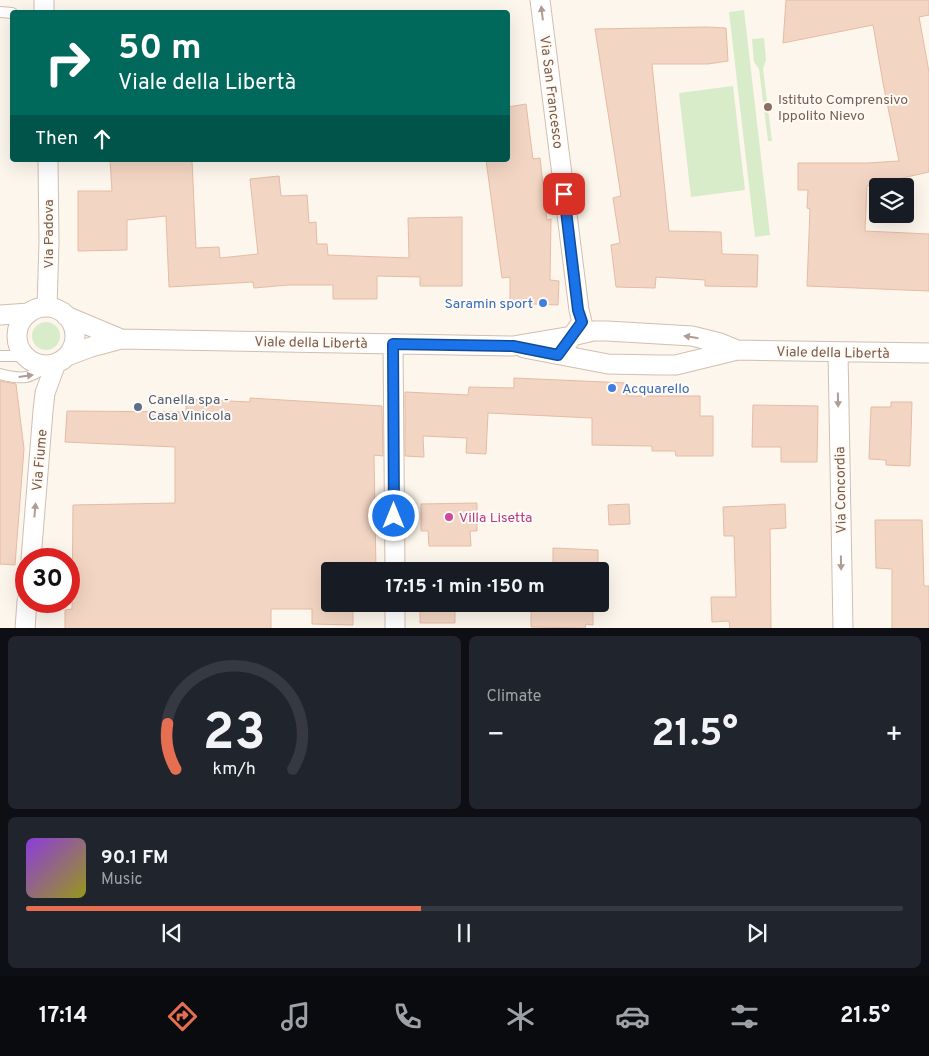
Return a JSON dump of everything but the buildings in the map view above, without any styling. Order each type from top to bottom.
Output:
[{"type":"street","name":"Via San Francesco","points":[[540,0],[582,330]]},
{"type":"street","name":"Via Padova","points":[[38,310],[48,162]]},
{"type":"street","points":[[0,315],[38,310],[60,311],[72,323],[74,340],[57,362],[32,362],[24,356],[19,348],[18,328],[22,319],[38,310]]},
{"type":"street","name":"Viale della Libertà","points":[[66,316],[121,339]]},
{"type":"street","name":"Viale della Libertà","points":[[507,346],[582,330],[692,336],[720,343],[737,350]]},
{"type":"street","points":[[558,355],[582,330]]},
{"type":"street","name":"Viale della Libertà","points":[[57,362],[91,347],[121,339],[507,346],[608,364],[676,365],[737,350],[929,353]]},
{"type":"street","points":[[393,344],[395,562]]},
{"type":"street","name":"Via Concordia","points":[[838,352],[843,628]]},
{"type":"street","name":"Via Fiume","points":[[32,548],[43,411],[46,393],[57,362]]},
{"type":"street","points":[[395,612],[395,628]]},
{"type":"street","points":[[25,628],[26,613]]},
{"type":"lane","points":[[0,356],[24,356]]},
{"type":"lane","points":[[0,374],[23,378],[57,362]]},
{"type":"green space","points":[[744,10],[770,235],[755,237],[729,12]]},
{"type":"green space","points":[[764,38],[766,60],[763,69],[772,141],[768,141],[759,69],[754,62],[752,39]]},
{"type":"green space","points":[[733,86],[745,190],[691,197],[679,93]]},
{"type":"green space","points":[[46,322],[56,326],[60,336],[56,346],[46,350],[36,346],[32,336],[36,326]]},
{"type":"place","name":"Istituto Comprensivo Ippolito Nievo","points":[[768,107]]},
{"type":"place","name":"Saramin sport","points":[[543,303]]},
{"type":"place","name":"Acquarello","points":[[612,388]]},
{"type":"place","name":"Canella spa - Casa Vinicola","points":[[138,407]]},
{"type":"place","name":"Villa Lisetta","points":[[449,517]]},
{"type":"route","points":[[394,516],[393,344],[513,346],[558,355],[582,322],[578,310],[564,194]]}]
